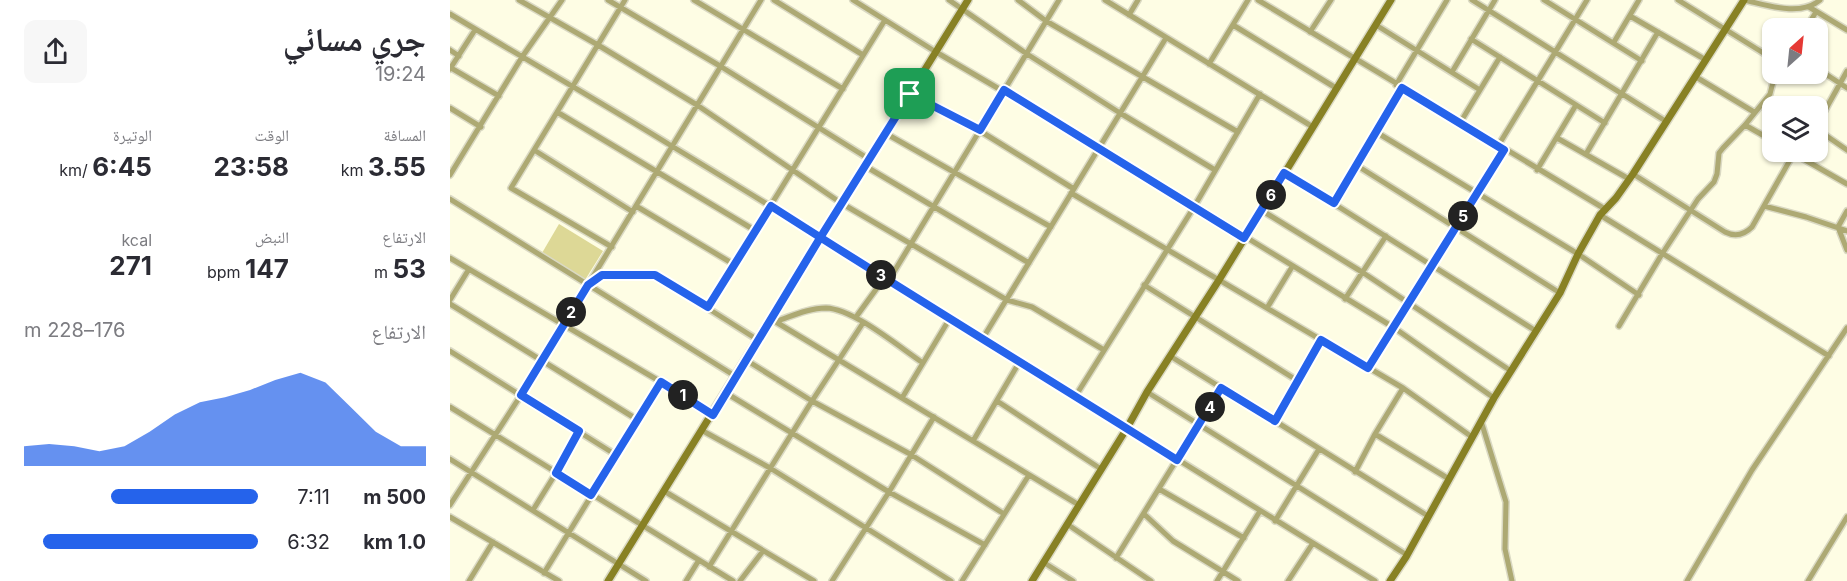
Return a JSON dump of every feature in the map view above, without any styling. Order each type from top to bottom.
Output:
[{"type":"street","points":[[519,0],[697,105],[841,203],[1007,300],[1032,307],[1104,350]]},
{"type":"street","points":[[450,175],[522,57],[562,0]]},
{"type":"street","points":[[608,0],[720,66],[818,128],[933,207],[1029,263]]},
{"type":"street","points":[[612,246],[512,188],[625,0]]},
{"type":"street","points":[[694,0],[843,89]]},
{"type":"street","points":[[450,505],[542,361],[761,0]]},
{"type":"street","points":[[774,0],[863,55]]},
{"type":"street","points":[[853,0],[1393,327],[1494,398]]},
{"type":"street","points":[[949,0],[1027,54],[1215,170]]},
{"type":"street","points":[[608,581],[713,415],[735,376],[774,320],[841,203],[968,0]]},
{"type":"street","points":[[1018,0],[1046,21],[1238,132]]},
{"type":"street","points":[[856,317],[887,278],[910,243],[1059,0]]},
{"type":"street","points":[[1105,0],[1313,127]]},
{"type":"street","points":[[1129,15],[1138,0]]},
{"type":"street","points":[[1209,64],[1248,0]]},
{"type":"street","points":[[1258,0],[1537,170],[1662,254],[1828,356]]},
{"type":"street","points":[[1311,32],[1331,0]]},
{"type":"street","points":[[1032,581],[1391,0]]},
{"type":"street","points":[[1396,85],[1447,0]]},
{"type":"street","points":[[1472,0],[1667,122]]},
{"type":"street","points":[[1452,72],[1495,0]]},
{"type":"street","points":[[1544,0],[1642,61]]},
{"type":"street","points":[[1368,368],[1478,194],[1538,81],[1587,0]]},
{"type":"street","points":[[1614,42],[1640,0]]},
{"type":"street","points":[[1678,0],[1762,52]]},
{"type":"street","points":[[1390,581],[1407,555],[1494,398],[1560,293],[1578,254],[1602,212],[1616,198],[1631,177],[1744,0],[1780,8],[1809,7],[1820,0]]},
{"type":"street","points":[[1809,7],[1847,30]]},
{"type":"street","points":[[1812,18],[1816,12]]},
{"type":"street","points":[[450,14],[771,206],[1075,397],[1375,581]]},
{"type":"street","points":[[1630,16],[1706,60]]},
{"type":"street","points":[[708,307],[885,20]]},
{"type":"street","points":[[1233,25],[1336,88]]},
{"type":"street","points":[[1376,25],[1480,90]]},
{"type":"street","points":[[476,30],[450,69],[499,96]]},
{"type":"street","points":[[1586,154],[1658,32]]},
{"type":"street","points":[[983,338],[1166,39]]},
{"type":"street","points":[[1472,39],[1605,123]]},
{"type":"street","points":[[450,50],[459,56]]},
{"type":"street","points":[[1460,123],[1500,57]]},
{"type":"street","points":[[1828,105],[1847,71]]},
{"type":"street","points":[[1828,76],[1847,88]]},
{"type":"street","points":[[1696,77],[1754,112]]},
{"type":"street","points":[[1334,203],[1402,88]]},
{"type":"street","points":[[910,94],[980,130],[1167,250],[1403,388],[1472,437]]},
{"type":"street","points":[[1075,397],[1194,207],[1260,94]]},
{"type":"street","points":[[1619,326],[1690,211],[1714,182],[1718,174],[1719,153],[1762,104]]},
{"type":"street","points":[[1537,170],[1576,105]]},
{"type":"street","points":[[450,108],[481,127]]},
{"type":"street","points":[[557,112],[756,231]]},
{"type":"street","points":[[1745,125],[1762,135]]},
{"type":"street","points":[[1376,132],[1578,254],[1639,295]]},
{"type":"street","points":[[885,133],[1051,227]]},
{"type":"street","points":[[1828,137],[1847,150]]},
{"type":"street","points":[[1557,138],[1631,177],[1725,232],[1737,235],[1752,227],[1787,162]]},
{"type":"street","points":[[534,150],[633,212]]},
{"type":"street","points":[[1809,162],[1847,184]]},
{"type":"street","points":[[1356,165],[1560,293]]},
{"type":"street","points":[[1284,173],[1432,264],[1536,332]]},
{"type":"street","points":[[450,199],[735,376]]},
{"type":"street","points":[[636,206],[735,265]]},
{"type":"street","points":[[1764,206],[1847,231]]},
{"type":"street","points":[[1261,210],[1409,302],[1511,371]]},
{"type":"street","points":[[1838,227],[1847,211]]},
{"type":"street","points":[[1838,227],[1847,250]]},
{"type":"street","points":[[1345,299],[1386,236]]},
{"type":"street","points":[[450,258],[713,415]]},
{"type":"street","points":[[1267,308],[1292,267]]},
{"type":"street","points":[[469,269],[450,302],[638,420]]},
{"type":"street","points":[[588,285],[602,275],[655,275],[758,340]]},
{"type":"street","points":[[1144,285],[1298,381]]},
{"type":"street","points":[[774,320],[818,308],[838,309],[856,317],[923,363]]},
{"type":"street","points":[[902,398],[950,318]]},
{"type":"street","points":[[774,320],[1079,505]]},
{"type":"street","points":[[709,567],[863,322]]},
{"type":"street","points":[[1687,581],[1752,470],[1847,328]]},
{"type":"street","points":[[1275,421],[1321,340]]},
{"type":"street","points":[[450,351],[616,455]]},
{"type":"street","points":[[1170,356],[1428,516]]},
{"type":"street","points":[[746,360],[812,401],[910,454],[1004,514]]},
{"type":"street","points":[[973,441],[1020,361]]},
{"type":"street","points":[[544,573],[661,382]]},
{"type":"street","points":[[1116,558],[1221,388]]},
{"type":"street","points":[[1355,472],[1403,388]]},
{"type":"street","points":[[1147,392],[1407,555]]},
{"type":"street","points":[[726,393],[889,492],[985,544]]},
{"type":"street","points":[[996,401],[1101,469]]},
{"type":"street","points":[[450,407],[733,581]]},
{"type":"street","points":[[832,581],[934,417]]},
{"type":"street","points":[[1481,421],[1506,502],[1505,549],[1512,581]]},
{"type":"street","points":[[533,510],[579,431]]},
{"type":"street","points":[[703,431],[770,468],[951,581]]},
{"type":"street","points":[[1375,434],[1449,479]]},
{"type":"street","points":[[1275,520],[1319,449]]},
{"type":"street","points":[[450,459],[646,581]]},
{"type":"street","points":[[962,581],[1029,475]]},
{"type":"street","points":[[1159,489],[1244,538]]},
{"type":"street","points":[[664,491],[814,581]]},
{"type":"street","points":[[1217,581],[1260,511]]},
{"type":"street","points":[[1144,514],[1173,541],[1238,581]]},
{"type":"street","points":[[450,517],[559,581]]},
{"type":"street","points":[[1808,581],[1847,518]]},
{"type":"street","points":[[1067,524],[1151,581]]},
{"type":"street","points":[[469,581],[493,543]]},
{"type":"street","points":[[1288,581],[1313,543]]},
{"type":"street","points":[[740,581],[763,551]]},
{"type":"street","points":[[686,581],[699,560]]},
{"type":"street","points":[[1043,562],[1073,581]]},
{"type":"shaded area","points":[[559,224],[603,251],[585,280],[542,253]]},
{"type":"route","points":[[910,94],[820,238],[713,415],[661,382],[591,495],[556,473],[579,431],[521,395],[588,285],[602,275],[655,275],[708,307],[771,206],[820,238],[1177,460],[1221,388],[1275,421],[1321,340],[1368,368],[1504,150],[1402,88],[1334,203],[1284,173],[1244,238],[1004,90],[980,130],[910,94]]}]
